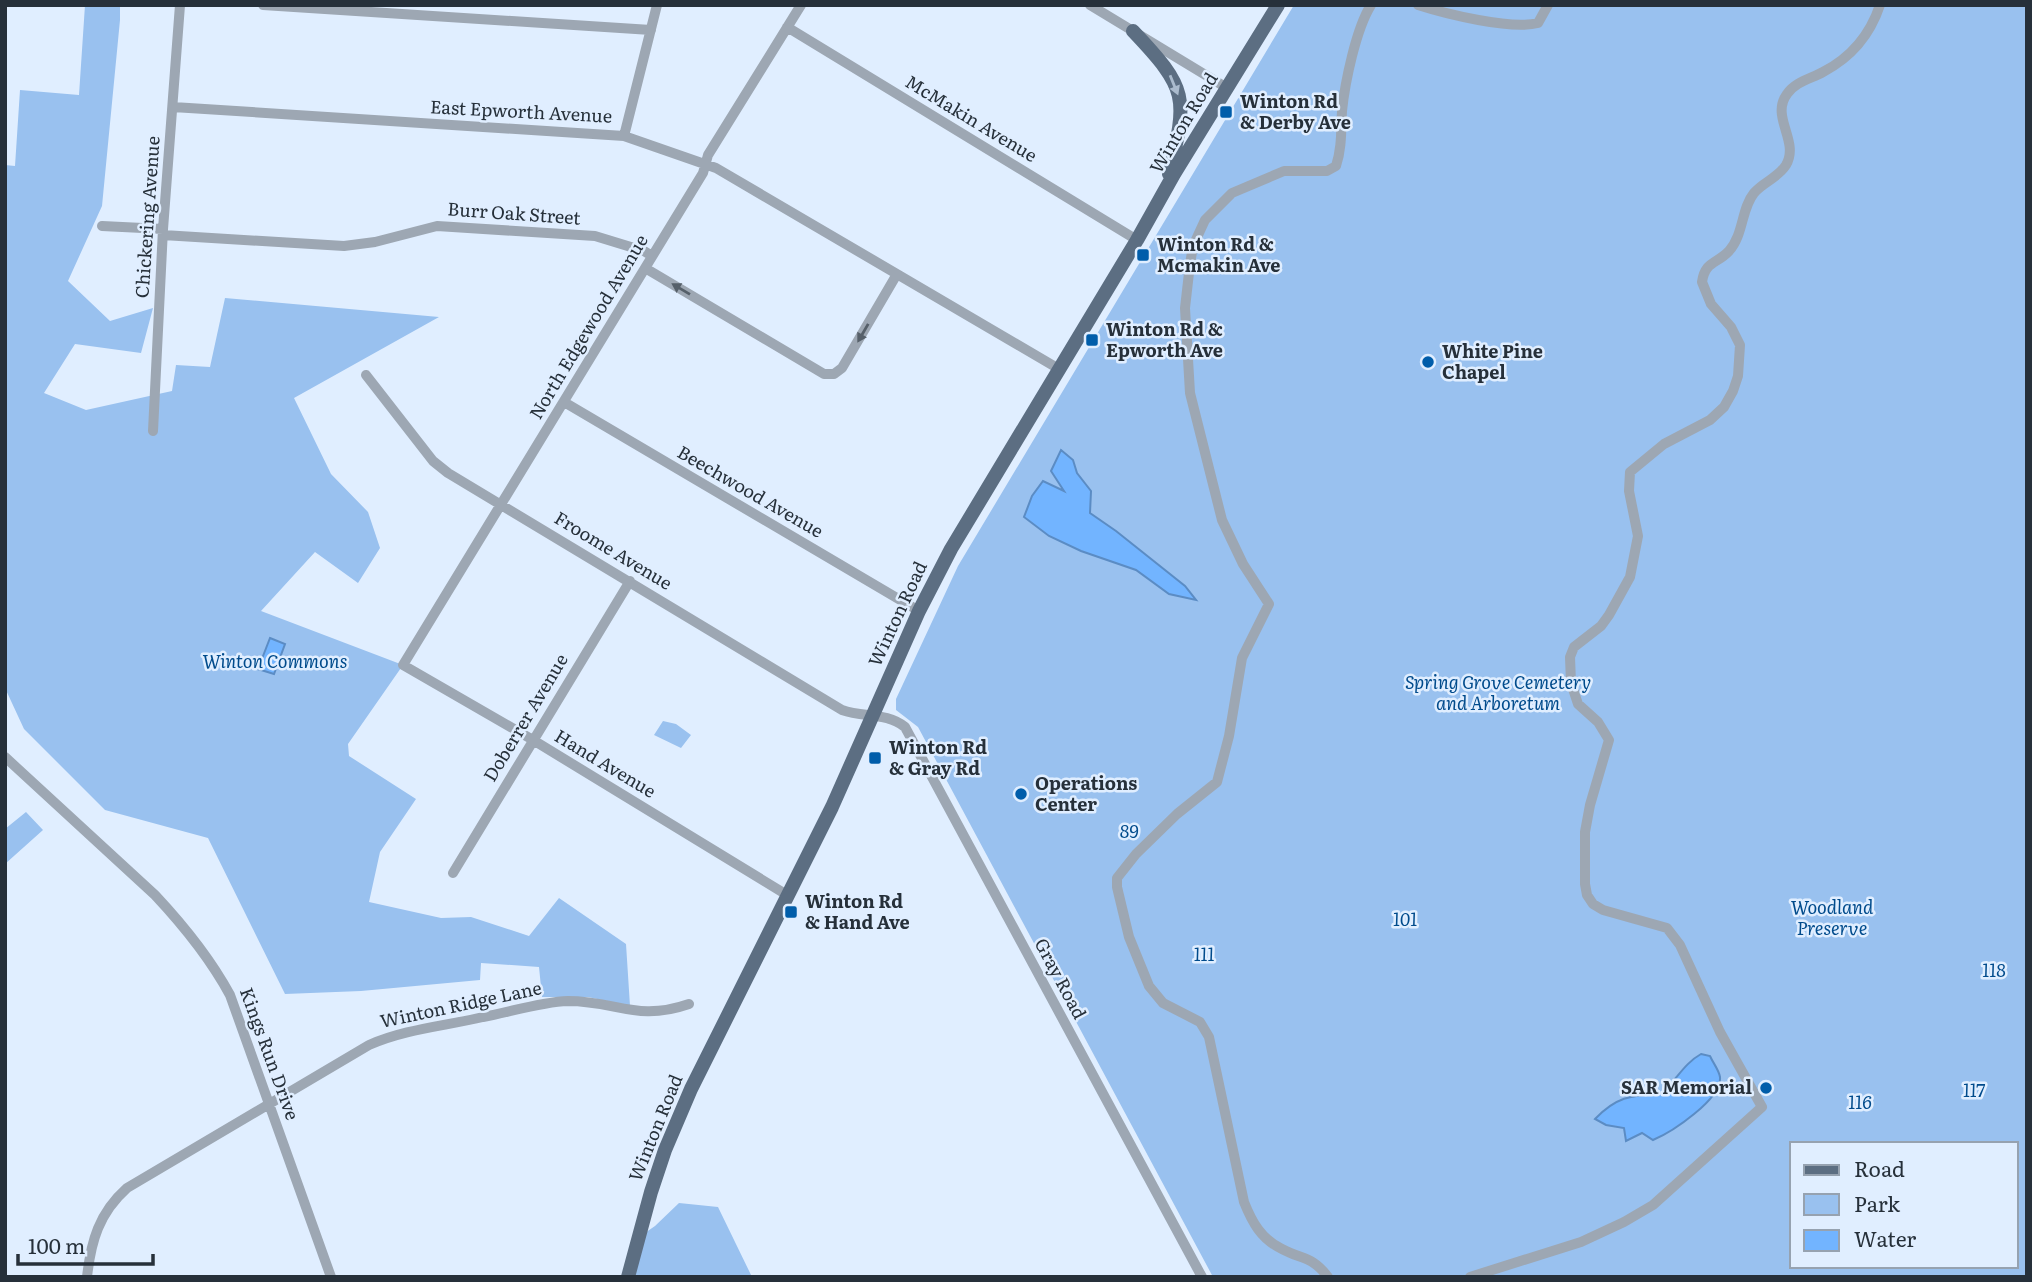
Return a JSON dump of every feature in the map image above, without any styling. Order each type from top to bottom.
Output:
[{"type":"main road","name":"Winton Road","points":[[628,1277],[665,1150],[691,1090],[832,807],[919,611],[951,549],[1278,5]]},
{"type":"main road","points":[[1133,32],[1165,65],[1181,104],[1181,118],[1165,191]]},
{"type":"street","name":"Chickering Avenue","points":[[153,430],[163,232],[180,5]]},
{"type":"street","points":[[264,5],[650,30]]},
{"type":"street","points":[[624,136],[657,5]]},
{"type":"street","name":"North Edgewood Avenue","points":[[403,665],[645,268],[706,164],[708,155],[801,5]]},
{"type":"street","points":[[1090,5],[1227,88]]},
{"type":"street","points":[[1328,1277],[1319,1264],[1267,1240],[1251,1219],[1244,1202],[1209,1037],[1200,1022],[1163,1003],[1149,986],[1129,937],[1117,878],[1136,854],[1177,814],[1217,782],[1229,736],[1242,658],[1269,604],[1244,564],[1222,520],[1190,393],[1185,308],[1193,246],[1205,220],[1232,192],[1284,171],[1327,171],[1336,166],[1341,144],[1343,109],[1360,24],[1371,5]]},
{"type":"street","points":[[1418,5],[1527,26],[1538,23],[1548,5]]},
{"type":"street","points":[[1470,1277],[1581,1242],[1624,1223],[1653,1205],[1762,1107],[1720,1032],[1680,945],[1667,928],[1604,910],[1593,904],[1587,895],[1585,832],[1609,740],[1598,722],[1578,704],[1574,696],[1570,657],[1574,647],[1609,615],[1630,577],[1638,536],[1629,491],[1630,472],[1664,444],[1710,420],[1724,407],[1734,391],[1740,345],[1731,327],[1711,304],[1702,282],[1707,266],[1728,252],[1738,238],[1753,194],[1777,176],[1790,157],[1791,148],[1782,118],[1781,103],[1788,92],[1801,82],[1837,64],[1853,50],[1863,40],[1880,5]]},
{"type":"street","name":"McMakin Avenue","points":[[787,27],[1137,240]]},
{"type":"street","name":"East Epworth Avenue","points":[[173,107],[624,136],[706,164],[1059,369]]},
{"type":"street","name":"Burr Oak Street","points":[[102,226],[344,246],[375,242],[437,226],[596,236],[652,256]]},
{"type":"street","points":[[645,268],[829,375],[842,368],[897,274]]},
{"type":"street","name":"Froome Avenue","points":[[366,375],[433,461],[448,474],[842,710],[859,715],[874,714]]},
{"type":"street","name":"Beechwood Avenue","points":[[564,402],[919,611]]},
{"type":"street","name":"Doberrer Avenue","points":[[453,873],[630,581]]},
{"type":"street","name":"Hand Avenue","points":[[403,665],[533,740],[787,895]]},
{"type":"street","name":"Gray Road","points":[[874,714],[892,719],[905,727],[1202,1277]]},
{"type":"street","name":"Kings Run Drive","points":[[5,757],[155,895],[194,939],[230,995],[331,1277]]},
{"type":"street","name":"Winton Ridge Lane","points":[[87,1277],[96,1229],[117,1197],[127,1188],[369,1045],[405,1032],[564,1001],[599,1004],[640,1013],[673,1010],[689,1004]]},
{"type":"green space","name":"Winton Commons","points":[[85,5],[120,5],[120,20],[102,206],[68,281],[110,321],[153,308],[141,353],[75,344],[44,393],[86,410],[172,391],[176,365],[210,367],[225,298],[439,317],[294,398],[331,474],[368,512],[380,548],[358,583],[315,552],[261,611],[403,665],[348,744],[349,756],[416,799],[380,852],[369,902],[441,918],[471,917],[529,936],[559,898],[626,944],[630,1006],[588,997],[542,997],[539,967],[481,963],[480,980],[361,991],[285,994],[208,838],[105,810],[24,729],[5,688],[5,165],[15,166],[20,90],[79,95]]},
{"type":"green space","name":"Spring Grove Cemetery and Arboretum","points":[[1294,5],[2027,5],[2027,1277],[1213,1277],[918,727],[896,710],[896,699],[958,566]]},
{"type":"green space","points":[[663,721],[676,724],[691,735],[681,748],[654,735]]},
{"type":"green space","points":[[26,812],[43,830],[5,864],[5,829]]},
{"type":"green space","points":[[679,1203],[718,1207],[752,1277],[628,1277],[639,1237]]},
{"type":"water","points":[[1061,450],[1073,460],[1077,473],[1091,491],[1090,513],[1185,586],[1196,600],[1169,594],[1136,570],[1081,551],[1049,536],[1024,517],[1032,496],[1043,481],[1064,491],[1051,471]]},
{"type":"water","points":[[270,638],[285,644],[274,674],[258,669]]},
{"type":"water","points":[[1701,1054],[1710,1056],[1720,1077],[1718,1086],[1705,1104],[1672,1130],[1653,1140],[1642,1133],[1626,1141],[1624,1128],[1606,1125],[1595,1119],[1610,1106],[1624,1099],[1640,1095],[1659,1095]]},
{"type":"place","name":"Winton Rd & Derby Ave","points":[[1226,112]]},
{"type":"place","name":"Winton Rd & Mcmakin Ave","points":[[1143,255]]},
{"type":"place","name":"Winton Rd & Epworth Ave","points":[[1092,340]]},
{"type":"place","name":"White Pine Chapel","points":[[1428,362]]},
{"type":"place","name":"Winton Rd & Gray Rd","points":[[875,758]]},
{"type":"place","name":"Operations Center","points":[[1021,794]]},
{"type":"place","name":"Winton Rd & Hand Ave","points":[[791,912]]},
{"type":"place","name":"SAR Memorial","points":[[1766,1088]]},
{"type":"park label","name":"89","points":[[1129,832]]},
{"type":"park label","name":"Woodland Preserve","points":[[1832,918]]},
{"type":"park label","name":"101","points":[[1405,920]]},
{"type":"park label","name":"111","points":[[1204,955]]},
{"type":"park label","name":"118","points":[[1994,971]]},
{"type":"park label","name":"117","points":[[1974,1091]]},
{"type":"park label","name":"116","points":[[1860,1103]]}]
